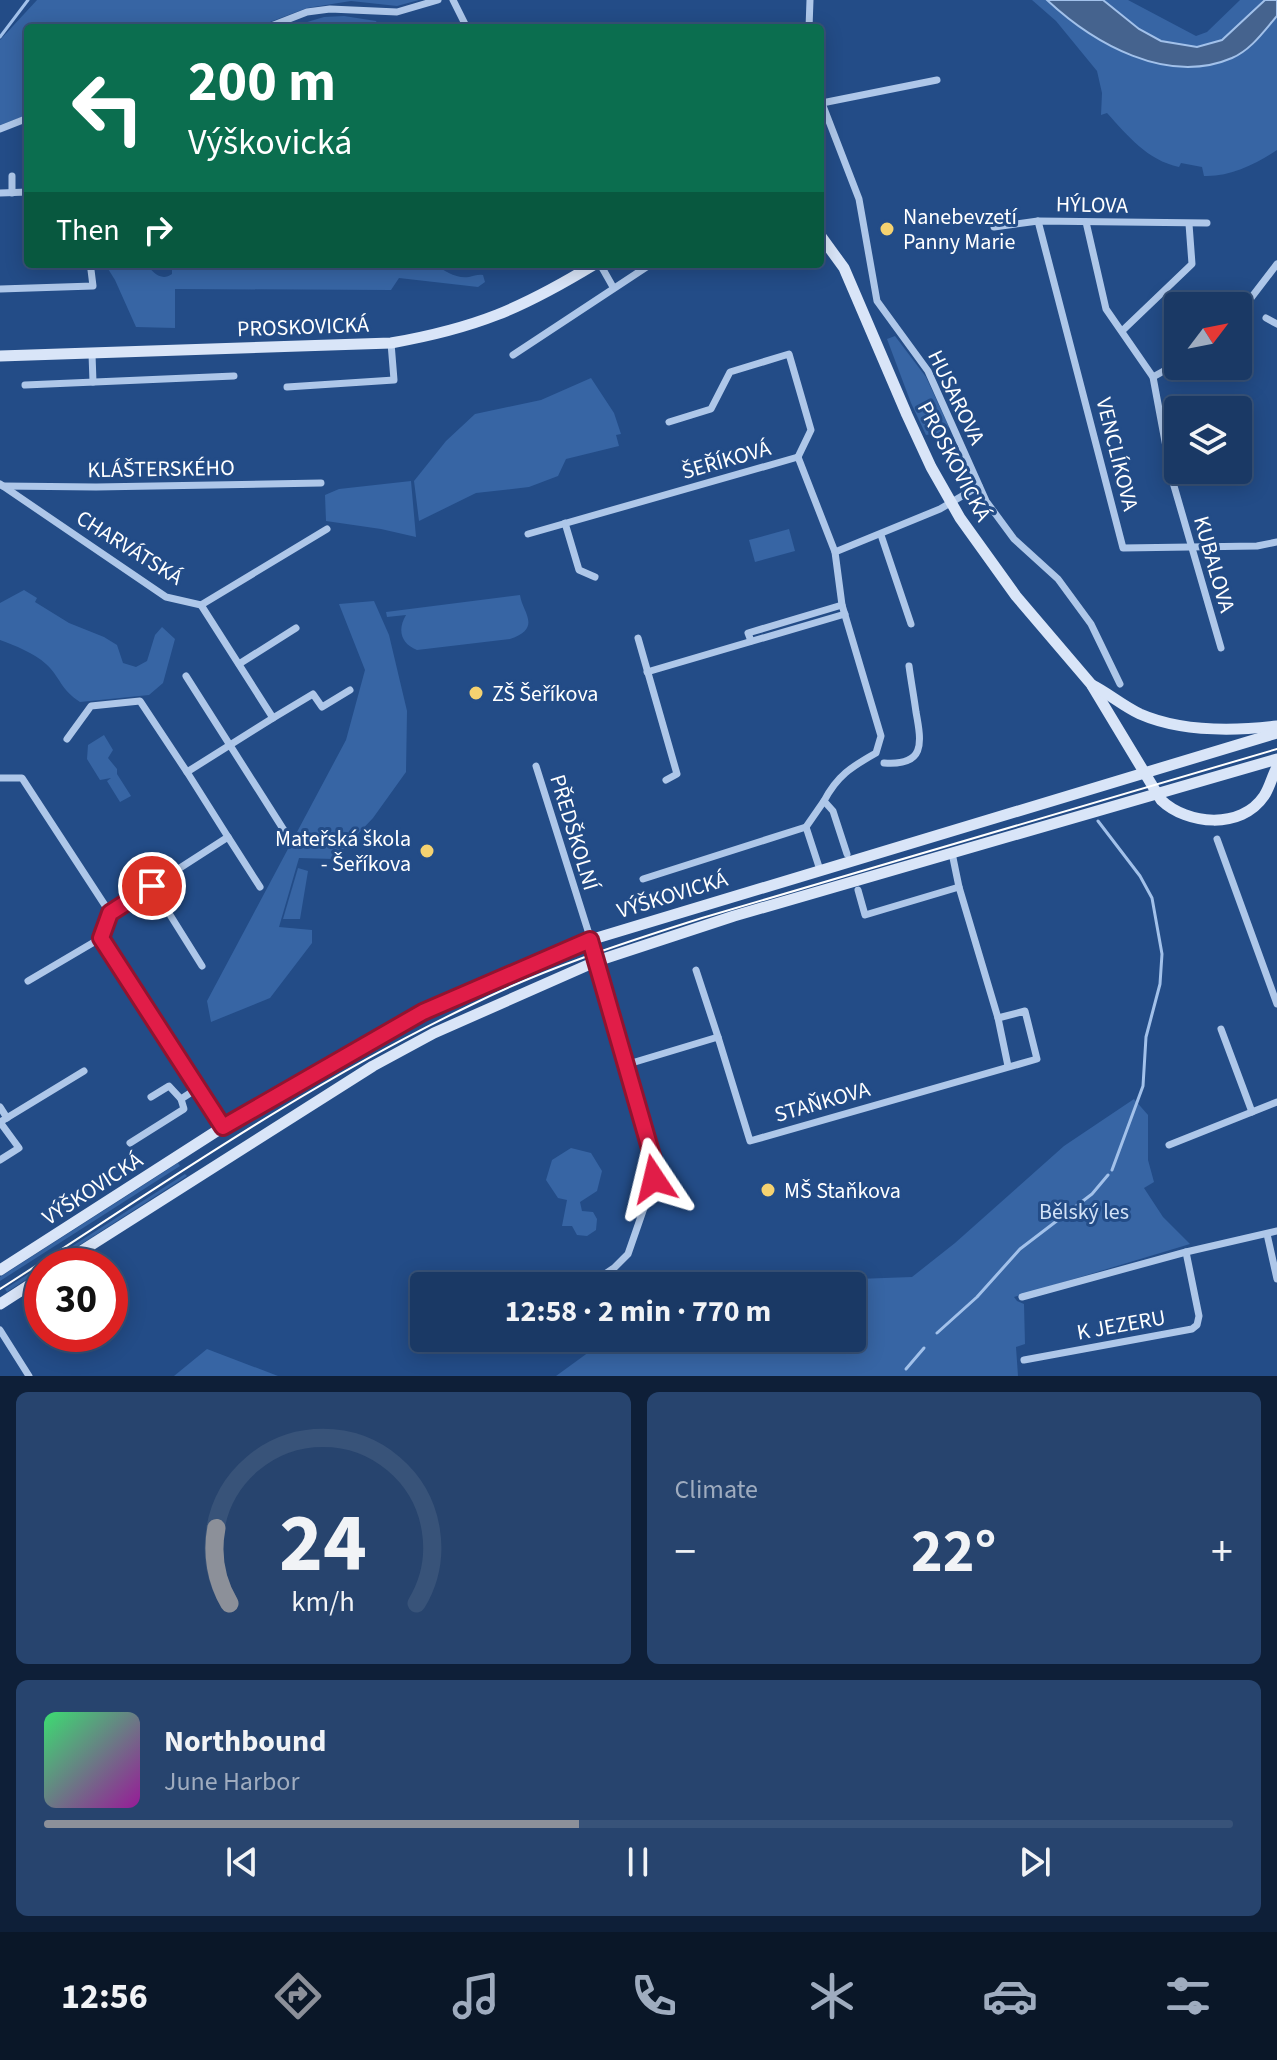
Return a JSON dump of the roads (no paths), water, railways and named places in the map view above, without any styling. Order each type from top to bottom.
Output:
[{"type":"street","points":[[276,24],[307,12],[330,9],[397,12],[438,0]]},
{"type":"street","points":[[453,0],[465,24]]},
{"type":"street","points":[[809,24],[810,0]]},
{"type":"street","points":[[824,99],[937,80]]},
{"type":"street","name":"HUSAROVA","points":[[824,108],[859,199],[877,301],[928,371],[986,501],[1014,539],[1058,579],[1091,624],[1120,684]]},
{"type":"street","points":[[0,129],[24,120]]},
{"type":"street","points":[[12,176],[12,193]]},
{"type":"street","points":[[0,193],[24,192]]},
{"type":"street","name":"HÝLOVA","points":[[994,227],[1038,221],[1207,223]]},
{"type":"street","name":"VENCLÍKOVA","points":[[1038,221],[1123,548],[1257,546],[1277,542]]},
{"type":"street","name":"KUBALOVA","points":[[1086,222],[1106,309],[1153,377],[1172,479],[1221,648]]},
{"type":"street","points":[[1122,331],[1192,264],[1189,224]]},
{"type":"street","name":"PROSKOVICKÁ","points":[[824,240],[844,268],[907,415],[950,502],[1016,596],[1091,684]]},
{"type":"street","points":[[1252,297],[1277,264]]},
{"type":"street","name":"PROSKOVICKÁ","points":[[0,356],[391,343],[453,331],[491,319],[542,296],[590,268]]},
{"type":"street","name":"PROSKOVICKÁ","points":[[600,268],[613,287]]},
{"type":"street","points":[[513,355],[644,268]]},
{"type":"street","points":[[0,289],[93,286],[91,270]]},
{"type":"street","points":[[1266,318],[1277,324]]},
{"type":"street","points":[[287,387],[394,380],[391,343]]},
{"type":"street","points":[[92,354],[93,382]]},
{"type":"street","points":[[669,422],[711,409],[730,372],[789,354],[811,430],[798,457]]},
{"type":"street","points":[[1153,377],[1164,371]]},
{"type":"street","points":[[25,385],[234,376]]},
{"type":"street","name":"ŠEŘÍKOVÁ","points":[[528,534],[798,457],[835,552],[842,605],[881,736],[876,753],[833,783],[806,827]]},
{"type":"street","name":"KLÁŠTERSKÉHO","points":[[1,485],[96,487],[321,483]]},
{"type":"street","name":"CHARVÁTSKÁ","points":[[1,485],[166,597],[201,605],[327,529]]},
{"type":"street","points":[[835,552],[881,535],[979,486]]},
{"type":"street","points":[[565,523],[579,570],[595,577]]},
{"type":"street","points":[[881,535],[911,624]]},
{"type":"street","points":[[201,605],[273,718]]},
{"type":"street","points":[[751,641],[748,633],[842,605]]},
{"type":"street","points":[[647,672],[845,614]]},
{"type":"street","points":[[239,664],[296,628]]},
{"type":"street","points":[[638,638],[677,774],[666,780]]},
{"type":"street","points":[[884,763],[904,763],[919,751],[921,741],[909,666]]},
{"type":"street","points":[[186,676],[287,835]]},
{"type":"street","points":[[1091,684],[1141,714],[1176,725],[1227,728],[1277,726]]},
{"type":"street","points":[[1091,684],[1157,795],[1166,806],[1181,815],[1212,820],[1241,813],[1264,796],[1277,767]]},
{"type":"street","points":[[187,772],[313,694],[322,707],[350,690]]},
{"type":"street","points":[[67,739],[91,706],[140,701],[260,887]]},
{"type":"street","name":"VÝŠKOVICKÁ","points":[[0,1270],[223,1127],[423,1012],[590,940],[1277,733]]},
{"type":"street","name":"VÝŠKOVICKÁ","points":[[86,1248],[373,1066],[434,1033],[596,957],[1277,759]]},
{"type":"street","name":"PŘEDŠKOLNÍ","points":[[536,766],[596,957],[653,1159],[654,1179],[628,1254],[608,1272]]},
{"type":"street","points":[[1243,767],[1263,766],[1271,778]]},
{"type":"street","points":[[0,778],[22,778],[110,913]]},
{"type":"street","points":[[824,801],[833,811],[847,854]]},
{"type":"street","points":[[643,879],[806,827],[820,870]]},
{"type":"street","points":[[28,981],[101,938],[110,913],[228,837]]},
{"type":"street","points":[[1217,839],[1277,1004]]},
{"type":"street","points":[[952,853],[998,1018],[1008,1066]]},
{"type":"street","points":[[152,886],[202,966]]},
{"type":"street","points":[[858,890],[865,915],[959,887]]},
{"type":"street","points":[[101,938],[223,1127]]},
{"type":"street","name":"STAŇKOVA","points":[[696,970],[750,1141],[1037,1059],[1025,1011],[998,1018]]},
{"type":"street","points":[[1221,1029],[1252,1112]]},
{"type":"street","points":[[625,1065],[718,1037]]},
{"type":"street","points":[[2,1121],[84,1071]]},
{"type":"street","points":[[151,1097],[169,1086],[181,1099]]},
{"type":"street","name":"VÝŠKOVICKÁ","points":[[130,1143],[184,1109],[181,1099],[198,1088]]},
{"type":"street","points":[[1169,1145],[1277,1102]]},
{"type":"street","points":[[0,1107],[2,1121],[19,1148],[0,1160]]},
{"type":"street","points":[[1022,1297],[1186,1252],[1277,1231]]},
{"type":"street","points":[[1267,1234],[1277,1279]]},
{"type":"street","name":"K JEZERU","points":[[1024,1360],[1192,1329],[1197,1325],[1199,1316],[1186,1252]]},
{"type":"street","points":[[0,1304],[24,1289]]},
{"type":"street","points":[[0,1330],[29,1376]]},
{"type":"waterway","points":[[0,37],[28,0]]},
{"type":"waterway","points":[[1098,821],[1140,876],[1152,898],[1162,954],[1160,984],[1146,1037],[1143,1086],[1112,1170]]},
{"type":"waterway","points":[[937,1333],[977,1297],[1020,1249],[1092,1194],[1108,1175]]},
{"type":"waterway","points":[[906,1369],[924,1348]]},
{"type":"tram line","points":[[0,1289],[288,1104],[408,1037],[554,968],[702,918],[1277,749]]},
{"type":"place","name":"Nanebevzetí Panny Marie","points":[[887,229]]},
{"type":"place","name":"ZŠ Šeříkova","points":[[476,693]]},
{"type":"place","name":"Mateřská škola - Šeříkova","points":[[427,851]]},
{"type":"place","name":"MŠ Staňkova","points":[[768,1190]]},
{"type":"park label","name":"Bělský les","points":[[1084,1211]]}]
